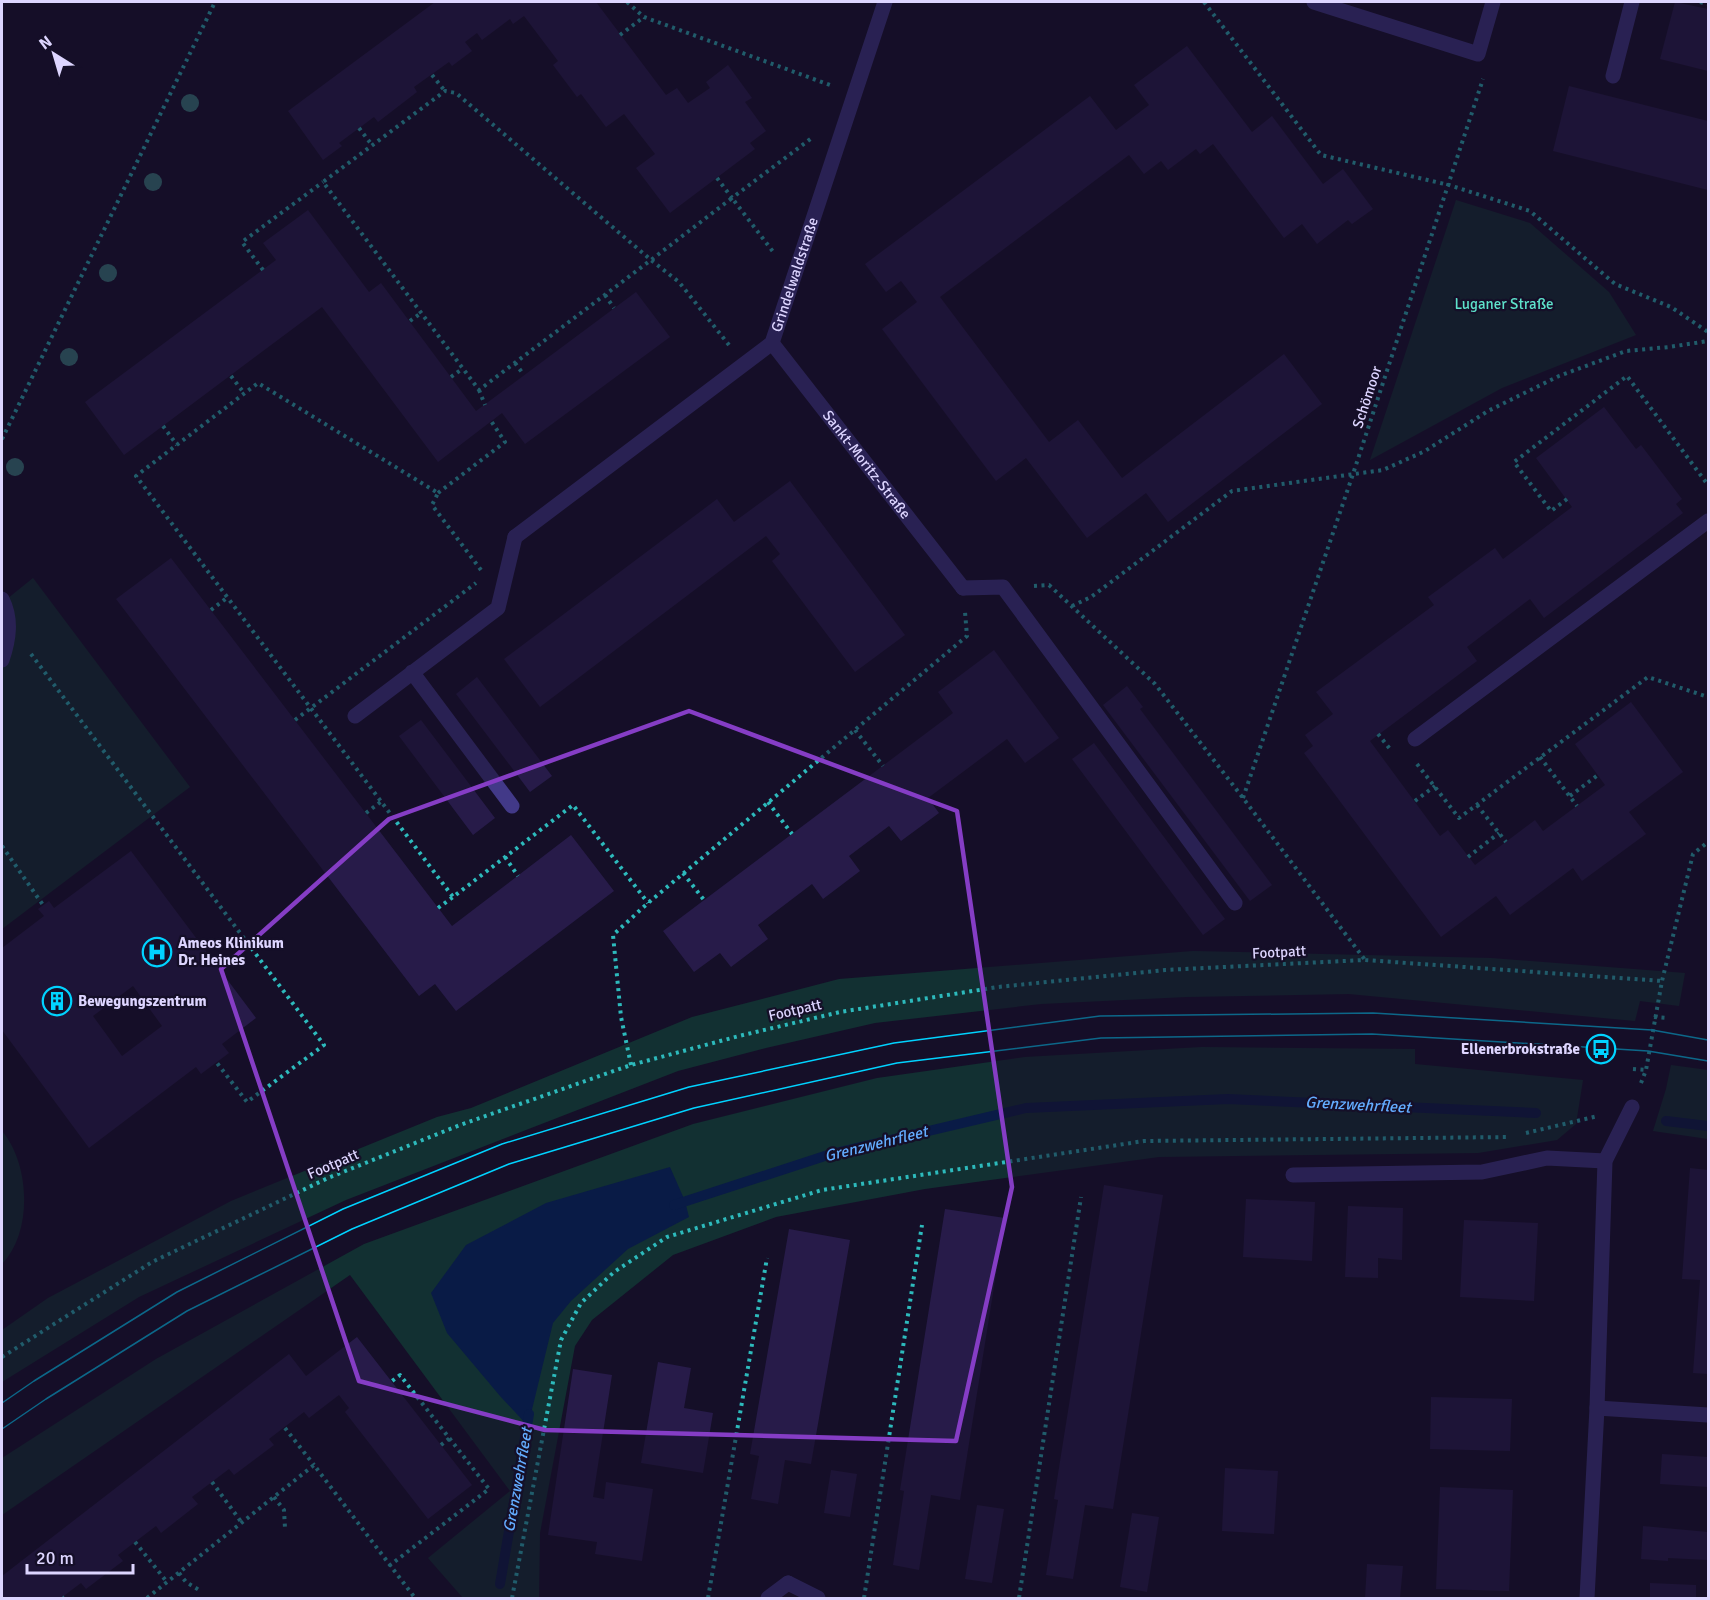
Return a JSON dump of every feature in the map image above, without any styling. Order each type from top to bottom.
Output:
[{"type":"street","name":"Grindelwaldstraße","points":[[412,672],[498,608],[515,537],[772,343],[885,2]]},
{"type":"street","points":[[1314,2],[1478,54],[1493,2]]},
{"type":"street","points":[[1613,76],[1632,2]]},
{"type":"street","name":"Sankt-Moritz-Straße","points":[[772,343],[963,588]]},
{"type":"street","points":[[1415,739],[1708,521]]},
{"type":"street","points":[[963,588],[1004,587],[1235,903]]},
{"type":"street","points":[[2,599],[8,610],[9,625],[2,660]]},
{"type":"street","points":[[355,716],[412,672],[512,806]]},
{"type":"street","points":[[1587,1599],[1597,1408],[1605,1161],[1632,1107]]},
{"type":"street","points":[[1293,1175],[1482,1172],[1547,1158],[1605,1161]]},
{"type":"street","points":[[1597,1408],[1708,1415]]},
{"type":"street","points":[[768,1599],[788,1584],[818,1599]]},
{"type":"path","points":[[2,439],[216,2]]},
{"type":"path","points":[[627,2],[644,17],[854,94]]},
{"type":"path","points":[[1204,2],[1321,155],[1449,185],[1530,211],[1615,284],[1671,307],[1708,332]]},
{"type":"path","points":[[1700,2],[1708,4]]},
{"type":"path","points":[[620,35],[644,17]]},
{"type":"path","points":[[432,75],[445,91],[456,93],[679,282],[744,364]]},
{"type":"path","name":"Schömoor","points":[[1243,798],[1484,77]]},
{"type":"path","points":[[263,270],[242,242],[445,91]]},
{"type":"path","points":[[359,129],[372,146]]},
{"type":"path","points":[[479,390],[813,136]]},
{"type":"path","points":[[717,178],[793,278]]},
{"type":"path","points":[[323,182],[479,390],[484,405]]},
{"type":"path","points":[[605,295],[614,308]]},
{"type":"path","points":[[410,321],[421,313]]},
{"type":"path","points":[[1072,606],[1090,597],[1232,491],[1383,470],[1425,451],[1488,411],[1559,376],[1626,351],[1708,341]]},
{"type":"path","points":[[515,363],[524,375]]},
{"type":"path","points":[[451,377],[462,369]]},
{"type":"path","points":[[231,376],[244,393]]},
{"type":"path","points":[[1567,500],[1551,512],[1514,462],[1627,376],[1708,484]]},
{"type":"path","points":[[438,493],[258,383],[136,476],[453,897]]},
{"type":"path","points":[[485,576],[432,505],[438,493],[505,442],[492,422]]},
{"type":"path","points":[[163,426],[177,445]]},
{"type":"path","points":[[295,720],[476,583]]},
{"type":"path","points":[[1004,587],[1049,585],[1155,684],[1365,960]]},
{"type":"path","points":[[631,1065],[621,1017],[613,935],[648,903],[967,636],[963,588]]},
{"type":"path","points":[[211,609],[228,597]]},
{"type":"path","points":[[9,625],[324,1045],[247,1102],[217,1063]]},
{"type":"path","points":[[1410,761],[1418,765],[1459,818],[1648,677],[1708,697]]},
{"type":"path","points":[[855,730],[883,766]]},
{"type":"path","points":[[1540,758],[1577,806]]},
{"type":"path","points":[[1570,796],[1598,775]]},
{"type":"path","points":[[1415,801],[1435,786]]},
{"type":"path","points":[[366,813],[382,801]]},
{"type":"path","points":[[768,802],[792,834]]},
{"type":"path","points":[[438,908],[573,804],[648,903]]},
{"type":"path","points":[[1477,805],[1506,842]]},
{"type":"path","points":[[1468,857],[1499,833]]},
{"type":"path","points":[[512,1599],[561,1340],[581,1303],[614,1272],[667,1237],[822,1190],[1144,1141],[1510,1137],[1632,1107],[1646,1071],[1654,1017],[1693,854],[1708,842]]},
{"type":"path","points":[[2,846],[43,905]]},
{"type":"path","points":[[505,857],[518,876]]},
{"type":"path","points":[[684,873],[704,900]]},
{"type":"path","name":"Footpatt","points":[[2,1357],[152,1262],[328,1178],[460,1125],[631,1065],[840,1012],[998,987],[1166,970],[1365,960],[1662,981]]},
{"type":"path","points":[[1654,1017],[1668,1018]]},
{"type":"path","points":[[1633,1069],[1646,1071]]},
{"type":"path","points":[[1019,1599],[1081,1197]]},
{"type":"path","points":[[864,1599],[922,1225]]},
{"type":"path","points":[[708,1599],[767,1258]]},
{"type":"path","points":[[389,1566],[489,1489],[400,1375],[392,1382]]},
{"type":"path","points":[[285,1428],[415,1599]]},
{"type":"path","points":[[441,1445],[450,1438]]},
{"type":"path","points":[[147,1599],[314,1465]]},
{"type":"path","points":[[212,1482],[242,1522]]},
{"type":"path","points":[[274,1497],[284,1510],[285,1528]]},
{"type":"path","points":[[135,1542],[167,1582]]},
{"type":"path","points":[[179,1573],[186,1582],[199,1590]]},
{"type":"highlighted area","points":[[689,711],[957,811],[1012,1187],[956,1441],[545,1430],[359,1381],[221,969],[389,819]]},
{"type":"green space","name":"Luganer Straße","points":[[1456,200],[1530,223],[1609,292],[1636,335],[1502,388],[1370,460]]},
{"type":"green space","points":[[33,578],[190,787],[2,929],[2,603]]},
{"type":"green space","points":[[1193,951],[1491,958],[1685,973],[1679,1006],[1640,1001],[1635,1021],[1349,994],[1186,997],[1041,1004],[875,1023],[766,1048],[678,1071],[346,1200],[139,1297],[2,1382],[2,1330],[48,1298],[231,1201],[437,1117],[471,1108],[692,1017],[839,979]]},
{"type":"green space","points":[[1202,1047],[1415,1049],[1415,1064],[1583,1080],[1576,1124],[1557,1140],[1478,1153],[1159,1157],[925,1189],[776,1217],[673,1255],[592,1320],[575,1346],[540,1533],[539,1598],[463,1598],[428,1558],[510,1491],[350,1275],[2,1515],[2,1458],[156,1359],[364,1244],[693,1124],[877,1078],[1025,1057]]},
{"type":"green space","points":[[1671,1065],[1708,1070],[1708,1139],[1653,1131]]},
{"type":"green space","points":[[2,1131],[18,1161],[24,1198],[19,1234],[2,1264]]},
{"type":"water","points":[[670,1167],[685,1201],[689,1217],[628,1249],[571,1301],[553,1323],[528,1426],[447,1333],[431,1293],[466,1245],[546,1203]]},
{"type":"building","points":[[435,2],[596,2],[666,95],[677,88],[688,103],[710,88],[706,82],[728,65],[752,98],[745,102],[766,131],[750,143],[755,149],[670,213],[636,168],[655,154],[624,114],[606,127],[581,94],[577,97],[553,65],[558,61],[524,16],[513,24],[510,19],[482,40],[477,33],[465,42],[472,51],[452,66],[449,62],[414,87],[417,92],[378,122],[374,117],[339,143],[342,146],[323,160],[288,111]]},
{"type":"building","points":[[1675,2],[1708,9],[1708,71],[1660,59]]},
{"type":"building","points":[[1187,46],[1252,132],[1272,116],[1323,184],[1343,169],[1373,209],[1352,224],[1348,220],[1317,244],[1302,224],[1284,238],[1213,144],[1200,154],[1196,149],[1168,170],[1161,161],[1144,174],[1129,155],[940,297],[1049,442],[1078,420],[1122,478],[1284,354],[1322,404],[1168,522],[1146,493],[1087,538],[1026,458],[996,481],[882,329],[917,302],[901,281],[886,292],[865,264],[1090,96],[1116,130],[1149,105],[1134,85]]},
{"type":"building","points":[[1569,86],[1708,121],[1708,190],[1553,151]]},
{"type":"building","points":[[308,210],[369,292],[381,283],[476,411],[636,292],[670,337],[525,444],[502,413],[438,462],[322,307],[124,455],[85,402],[276,260],[263,243]]},
{"type":"building","points":[[1604,407],[1636,449],[1641,445],[1682,499],[1676,504],[1683,513],[1544,618],[1530,599],[1467,647],[1477,661],[1370,741],[1440,836],[1448,830],[1475,865],[1535,820],[1543,831],[1605,785],[1575,744],[1631,702],[1683,772],[1629,812],[1646,834],[1582,881],[1573,868],[1510,915],[1496,896],[1441,937],[1304,753],[1313,746],[1305,735],[1333,714],[1316,692],[1434,605],[1428,597],[1495,548],[1503,559],[1572,507],[1536,458]]},
{"type":"building","points":[[790,481],[905,635],[855,672],[772,561],[780,554],[766,536],[540,707],[504,659],[717,499],[734,522]]},
{"type":"building","points":[[171,558],[452,926],[571,835],[614,891],[456,1011],[435,984],[419,996],[116,599]]},
{"type":"building","points":[[994,650],[1059,738],[1025,763],[1007,739],[928,798],[939,813],[901,841],[889,826],[849,856],[860,871],[823,899],[812,884],[758,925],[768,939],[731,967],[720,953],[694,972],[663,931],[953,713],[938,692]]},
{"type":"building","points":[[477,677],[552,776],[530,792],[456,694]]},
{"type":"building","points":[[1127,686],[1143,707],[1140,709],[1272,885],[1250,901],[1103,705]]},
{"type":"building","points":[[421,720],[495,818],[473,835],[399,736]]},
{"type":"building","points":[[1094,743],[1225,919],[1203,935],[1072,759]]},
{"type":"building","name":"Bewegungszentrum","points":[[131,851],[256,1018],[222,1044],[229,1053],[201,1074],[196,1067],[89,1148],[2,1030],[2,948],[44,916],[38,909],[49,901],[54,908]],"holes":[[[133,986],[162,1026],[122,1056],[93,1016]]]},
{"type":"building","points":[[1690,1168],[1708,1170],[1708,1374],[1693,1373],[1700,1280],[1682,1279]]},
{"type":"building","points":[[1104,1185],[1163,1195],[1113,1509],[1085,1505],[1073,1579],[1046,1575],[1058,1500],[1054,1499]]},
{"type":"building","points":[[1246,1199],[1315,1202],[1312,1261],[1243,1257]]},
{"type":"building","points":[[1348,1206],[1403,1208],[1402,1260],[1378,1258],[1378,1278],[1345,1277]]},
{"type":"building","points":[[945,1209],[1005,1218],[960,1500],[931,1495],[919,1570],[893,1565],[904,1491],[900,1490]]},
{"type":"building","points":[[1464,1220],[1538,1223],[1534,1301],[1460,1297]]},
{"type":"building","points":[[789,1229],[850,1240],[811,1464],[785,1460],[778,1504],[751,1499],[759,1456],[750,1454]]},
{"type":"building","points":[[357,1337],[472,1485],[428,1519],[345,1412],[349,1408],[339,1395],[309,1418],[304,1412],[269,1439],[274,1445],[234,1475],[229,1469],[192,1497],[198,1504],[161,1533],[156,1526],[118,1555],[123,1561],[86,1589],[81,1583],[61,1598],[2,1598],[2,1576],[289,1354],[306,1376]]},
{"type":"building","points":[[658,1362],[691,1368],[684,1408],[713,1413],[703,1473],[641,1463]]},
{"type":"building","points":[[573,1369],[612,1375],[593,1497],[604,1499],[606,1482],[653,1489],[642,1561],[595,1554],[597,1542],[548,1535]]},
{"type":"building","points":[[1431,1397],[1512,1399],[1510,1451],[1430,1449]]},
{"type":"building","points":[[1662,1454],[1708,1457],[1708,1487],[1660,1484]]},
{"type":"building","points":[[1225,1468],[1278,1471],[1274,1534],[1222,1531]]},
{"type":"building","points":[[831,1470],[857,1474],[850,1517],[824,1513]]},
{"type":"building","points":[[1440,1487],[1513,1490],[1509,1591],[1436,1589]]},
{"type":"building","points":[[977,1505],[1004,1509],[992,1583],[965,1579]]},
{"type":"building","points":[[1132,1513],[1159,1517],[1147,1592],[1120,1587]]},
{"type":"building","points":[[1643,1526],[1708,1532],[1708,1560],[1641,1559]]},
{"type":"building","points":[[1367,1564],[1403,1566],[1400,1598],[1365,1598]]},
{"type":"building","points":[[1650,1583],[1696,1585],[1696,1598],[1650,1598]]},
{"type":"waterway","name":"Grenzwehrfleet","points":[[674,1205],[831,1154],[1026,1108],[1228,1099],[1536,1113]]},
{"type":"waterway","name":"Grenzwehrfleet","points":[[1666,1121],[1708,1126]]},
{"type":"waterway","name":"Grenzwehrfleet","points":[[500,1584],[529,1414]]},
{"type":"tram line","points":[[2,1403],[177,1292],[343,1209],[502,1144],[689,1087],[894,1043],[1100,1016],[1373,1013],[1652,1030],[1708,1040]]},
{"type":"tram line","points":[[2,1429],[187,1311],[352,1229],[509,1164],[694,1108],[897,1063],[1101,1038],[1372,1034],[1648,1051],[1708,1061]]},
{"type":"place","name":"Ameos Klinikum Dr. Heines","points":[[157,952]]},
{"type":"place","name":"Bewegungszentrum","points":[[57,1001]]},
{"type":"place","name":"Ellenerbrokstraße","points":[[1601,1049]]}]
